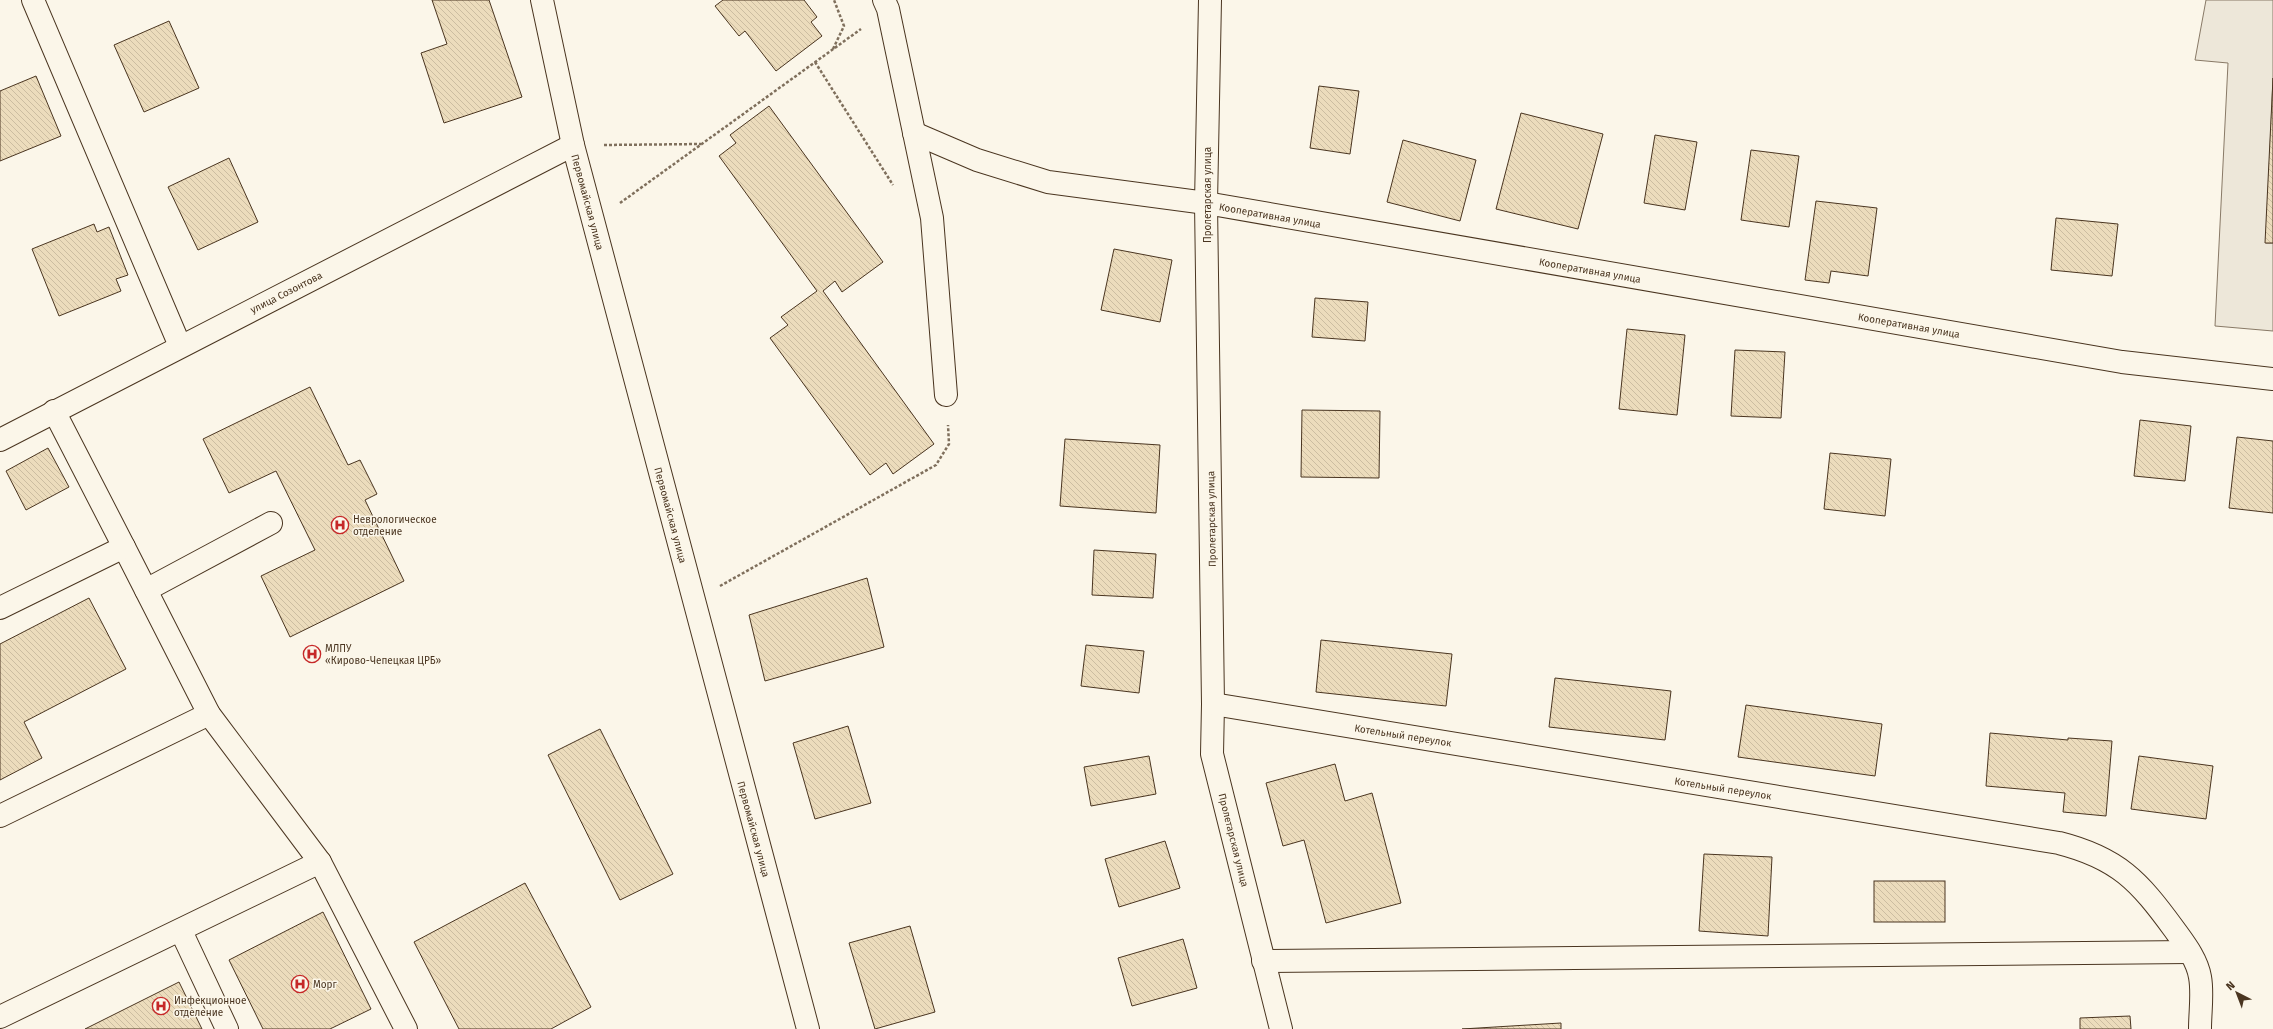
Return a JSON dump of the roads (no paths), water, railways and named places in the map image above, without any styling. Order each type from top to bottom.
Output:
[{"type":"street","points":[[33,0],[180,346]]},
{"type":"street","name":"Первомайская улица","points":[[542,0],[573,145],[807,1029]]},
{"type":"street","name":"Пролетарская улица","points":[[1210,0],[1206,203],[1213,704],[1212,754],[1281,1029]]},
{"type":"street","points":[[886,5],[932,218],[946,395]]},
{"type":"street","name":"Кооперативная улица","points":[[914,133],[977,160],[1048,182],[1206,203],[2122,362],[2273,379]]},
{"type":"street","name":"улица Созонтова","points":[[0,440],[573,145]]},
{"type":"street","points":[[54,411],[209,714],[320,862],[406,1029]]},
{"type":"street","points":[[146,590],[271,523]]},
{"type":"street","points":[[0,608],[124,547]]},
{"type":"street","name":"Котельный переулок","points":[[1213,704],[2059,843],[2084,849],[2113,864],[2136,881],[2190,952],[2200,977],[2200,1029]]},
{"type":"street","points":[[0,816],[209,714]]},
{"type":"street","points":[[0,1017],[182,931],[320,862]]},
{"type":"street","points":[[182,931],[227,1029]]},
{"type":"street","points":[[1263,961],[2190,952]]},
{"type":"place","name":"Неврологическое отделение","points":[[340,525]]},
{"type":"place","name":"МЛПУ «Кирово-Чепецкая ЦРБ»","points":[[312,654]]},
{"type":"place","name":"Морг","points":[[300,984]]},
{"type":"place","name":"Инфекционное отделение","points":[[161,1006]]}]
